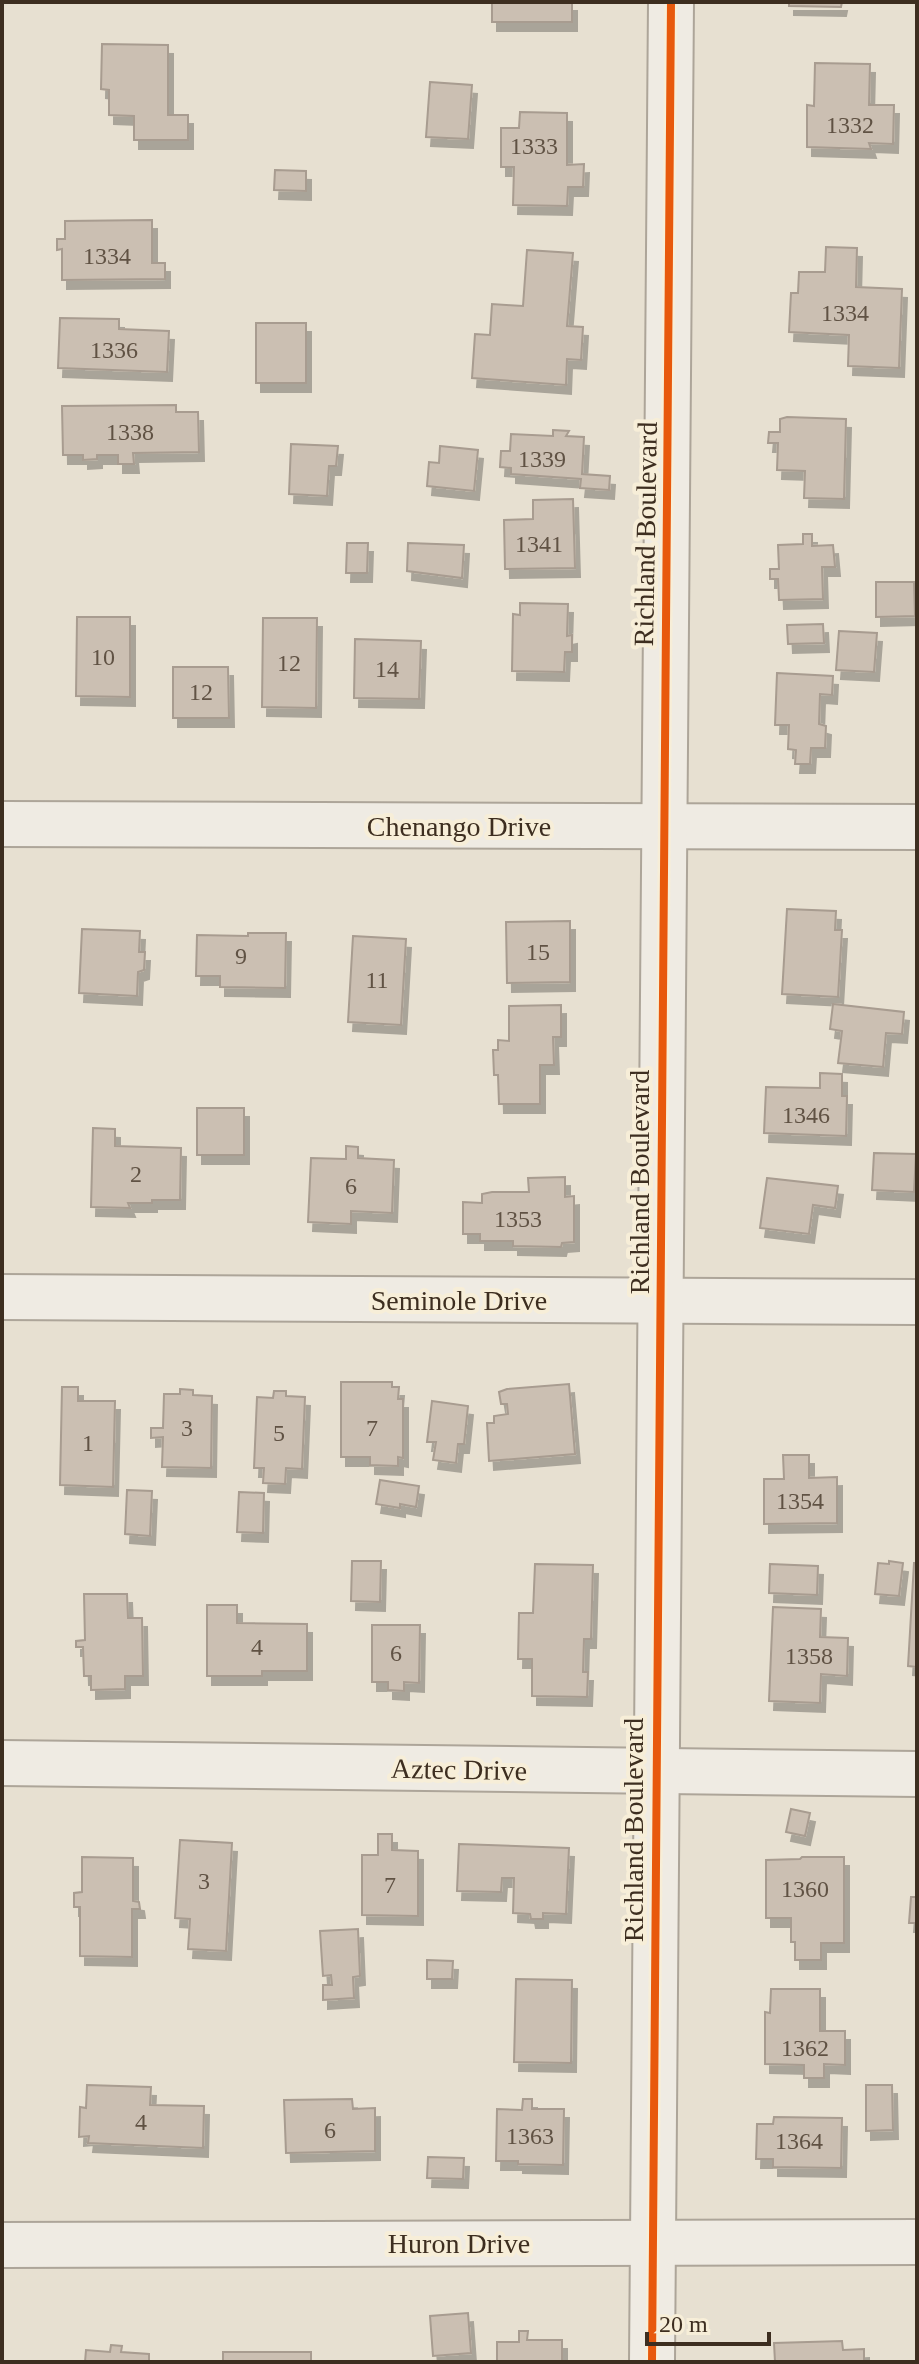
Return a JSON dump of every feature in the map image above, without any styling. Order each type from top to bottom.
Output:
[{"type":"street","name":"Richland Boulevard","points":[[652,2362],[671,2]]},
{"type":"street","name":"Chenango Drive","points":[[2,824],[917,827]]},
{"type":"street","name":"Seminole Drive","points":[[2,1297],[917,1302]]},
{"type":"street","name":"Aztec Drive","points":[[2,1763],[917,1774]]},
{"type":"street","name":"Huron Drive","points":[[2,2245],[917,2242]]},
{"type":"building","points":[[492,2],[572,2],[572,22],[492,22]]},
{"type":"building","points":[[789,2],[842,2],[841,7],[789,6]]},
{"type":"building","points":[[102,44],[168,45],[168,115],[188,115],[188,140],[134,140],[134,116],[109,115],[109,90],[101,89]]},
{"type":"building","points":[[815,63],[870,64],[869,105],[894,105],[893,144],[869,143],[871,149],[807,147],[807,105],[814,106]]},
{"type":"building","points":[[430,82],[472,85],[468,139],[426,137]]},
{"type":"building","points":[[520,112],[567,113],[567,165],[584,164],[583,187],[568,187],[567,206],[513,205],[514,167],[501,167],[501,128],[519,128]]},
{"type":"building","points":[[275,170],[306,171],[306,191],[274,190]]},
{"type":"building","points":[[152,220],[152,263],[165,263],[165,279],[62,280],[62,249],[57,250],[57,239],[65,239],[65,221]]},
{"type":"building","points":[[826,247],[857,248],[856,287],[902,289],[899,368],[848,366],[849,335],[789,332],[791,293],[798,293],[799,272],[825,272]]},
{"type":"building","points":[[527,250],[573,253],[567,326],[583,327],[581,360],[567,359],[566,385],[472,378],[475,334],[490,335],[492,304],[523,306]]},
{"type":"building","points":[[60,318],[119,319],[119,329],[169,331],[167,372],[58,368]]},
{"type":"building","points":[[256,323],[306,323],[306,383],[256,383]]},
{"type":"building","points":[[176,405],[176,412],[198,412],[199,452],[133,453],[134,464],[118,464],[118,455],[97,455],[97,459],[83,460],[83,455],[63,455],[62,406]]},
{"type":"building","points":[[780,419],[846,419],[844,499],[804,498],[805,471],[777,470],[778,443],[768,443],[769,432],[780,432]]},
{"type":"building","points":[[553,430],[569,431],[566,436],[584,437],[582,474],[610,476],[609,490],[580,488],[581,479],[511,474],[511,468],[500,467],[501,451],[510,451],[511,434],[553,436]]},
{"type":"building","points":[[291,444],[338,446],[336,466],[329,466],[327,496],[289,494]]},
{"type":"building","points":[[440,446],[478,450],[474,491],[427,486],[429,462],[439,463]]},
{"type":"building","points":[[573,499],[575,568],[505,569],[504,520],[533,519],[533,500]]},
{"type":"building","points":[[803,534],[812,534],[812,546],[833,545],[835,567],[822,567],[823,599],[779,600],[778,579],[770,579],[770,569],[779,569],[778,545],[803,544]]},
{"type":"building","points":[[347,543],[368,543],[367,573],[346,573]]},
{"type":"building","points":[[408,543],[464,545],[462,578],[407,571]]},
{"type":"building","points":[[876,582],[914,582],[915,616],[876,617]]},
{"type":"building","points":[[520,603],[568,604],[567,636],[572,635],[572,652],[565,652],[564,672],[512,671],[513,614],[520,615]]},
{"type":"building","points":[[77,617],[130,617],[130,697],[76,696]]},
{"type":"building","points":[[263,618],[317,618],[316,708],[262,707]]},
{"type":"building","points":[[823,624],[824,643],[788,644],[787,625]]},
{"type":"building","points":[[839,631],[877,633],[874,672],[836,670]]},
{"type":"building","points":[[355,639],[421,641],[419,699],[354,698]]},
{"type":"building","points":[[173,667],[228,667],[229,718],[173,718]]},
{"type":"building","points":[[777,673],[833,676],[832,695],[820,694],[819,724],[826,726],[825,748],[811,748],[810,764],[795,764],[796,750],[788,749],[789,725],[775,725]]},
{"type":"building","points":[[787,909],[836,911],[835,930],[842,930],[838,997],[782,994]]},
{"type":"building","points":[[570,921],[570,982],[507,983],[506,922]]},
{"type":"building","points":[[82,929],[140,931],[139,952],[145,952],[144,970],[138,972],[137,996],[79,993]]},
{"type":"building","points":[[248,933],[286,933],[285,988],[220,987],[220,976],[196,976],[197,935],[248,936]]},
{"type":"building","points":[[353,936],[406,939],[401,1025],[348,1022]]},
{"type":"building","points":[[833,1004],[904,1012],[902,1034],[886,1033],[883,1067],[838,1063],[842,1031],[830,1029]]},
{"type":"building","points":[[561,1005],[561,1037],[553,1037],[554,1065],[540,1065],[540,1104],[499,1104],[493,1050],[498,1050],[498,1040],[509,1041],[509,1006]]},
{"type":"building","points":[[820,1073],[842,1074],[842,1096],[847,1096],[846,1136],[764,1133],[766,1087],[820,1088]]},
{"type":"building","points":[[197,1108],[244,1108],[244,1155],[197,1155]]},
{"type":"building","points":[[93,1128],[115,1129],[115,1146],[181,1148],[180,1200],[128,1203],[130,1208],[91,1207]]},
{"type":"building","points":[[346,1146],[358,1147],[358,1158],[394,1160],[392,1213],[351,1211],[351,1224],[308,1222],[311,1158],[346,1159]]},
{"type":"building","points":[[874,1153],[916,1154],[914,1192],[872,1190]]},
{"type":"building","points":[[565,1177],[565,1197],[574,1196],[574,1242],[562,1243],[561,1247],[513,1246],[513,1241],[480,1241],[480,1234],[463,1234],[463,1202],[482,1203],[482,1194],[492,1192],[529,1192],[528,1178]]},
{"type":"building","points":[[767,1178],[838,1186],[835,1208],[813,1205],[809,1234],[760,1228]]},
{"type":"building","points":[[341,1382],[392,1382],[392,1387],[399,1387],[398,1399],[403,1399],[403,1458],[398,1457],[398,1466],[370,1465],[370,1457],[341,1457]]},
{"type":"building","points":[[569,1384],[575,1454],[489,1461],[487,1423],[494,1423],[494,1416],[508,1414],[507,1404],[501,1404],[499,1392]]},
{"type":"building","points":[[62,1387],[78,1387],[78,1401],[115,1401],[113,1487],[60,1485]]},
{"type":"building","points":[[180,1389],[193,1390],[193,1395],[212,1396],[211,1468],[162,1467],[163,1437],[151,1438],[151,1428],[163,1428],[164,1394],[180,1394]]},
{"type":"building","points":[[274,1391],[286,1391],[286,1396],[305,1397],[302,1469],[286,1468],[285,1484],[263,1483],[264,1468],[254,1468],[257,1397],[273,1398]]},
{"type":"building","points":[[432,1401],[468,1406],[464,1444],[458,1444],[456,1463],[433,1460],[436,1442],[427,1442]]},
{"type":"building","points":[[783,1455],[809,1455],[809,1478],[837,1477],[837,1523],[764,1524],[764,1479],[784,1479]]},
{"type":"building","points":[[380,1480],[419,1486],[416,1507],[376,1504]]},
{"type":"building","points":[[127,1490],[152,1491],[150,1536],[125,1534]]},
{"type":"building","points":[[239,1492],[264,1493],[263,1533],[237,1532]]},
{"type":"building","points":[[352,1561],[381,1561],[380,1602],[351,1601]]},
{"type":"building","points":[[889,1561],[903,1563],[899,1596],[875,1594],[878,1563],[889,1564]]},
{"type":"building","points":[[914,1563],[917,1563],[917,1667],[908,1666]]},
{"type":"building","points":[[535,1564],[593,1565],[591,1639],[584,1639],[583,1672],[588,1672],[587,1697],[532,1696],[532,1659],[518,1659],[519,1613],[533,1613]]},
{"type":"building","points":[[770,1564],[818,1566],[817,1595],[769,1593]]},
{"type":"building","points":[[84,1594],[127,1594],[128,1618],[142,1618],[143,1676],[125,1676],[125,1689],[91,1690],[91,1676],[84,1676],[83,1647],[76,1647],[76,1641],[85,1640]]},
{"type":"building","points":[[207,1605],[237,1605],[237,1623],[307,1624],[307,1671],[262,1671],[262,1676],[207,1676]]},
{"type":"building","points":[[773,1607],[821,1609],[820,1637],[848,1638],[847,1676],[821,1674],[820,1703],[769,1701]]},
{"type":"building","points":[[372,1625],[420,1625],[419,1683],[404,1682],[404,1691],[388,1690],[388,1682],[372,1682]]},
{"type":"building","points":[[791,1809],[810,1813],[805,1836],[786,1832]]},
{"type":"building","points":[[378,1834],[392,1834],[392,1850],[418,1851],[418,1916],[362,1915],[362,1855],[378,1855]]},
{"type":"building","points":[[180,1840],[232,1843],[226,1951],[188,1949],[190,1919],[175,1918]]},
{"type":"building","points":[[459,1844],[569,1848],[566,1914],[543,1913],[543,1919],[531,1919],[530,1914],[513,1913],[514,1878],[502,1878],[501,1892],[457,1891]]},
{"type":"building","points":[[82,1857],[133,1858],[133,1901],[139,1902],[140,1909],[132,1909],[132,1957],[80,1956],[80,1907],[74,1907],[74,1893],[82,1892]]},
{"type":"building","points":[[844,1857],[844,1943],[821,1943],[821,1960],[795,1960],[791,1918],[766,1918],[766,1860]]},
{"type":"building","points":[[911,1897],[917,1897],[917,1923],[909,1923]]},
{"type":"building","points":[[358,1929],[360,1976],[353,1977],[354,1998],[323,2000],[323,1985],[332,1985],[331,1975],[323,1976],[320,1931]]},
{"type":"building","points":[[427,1960],[453,1961],[452,1979],[427,1979]]},
{"type":"building","points":[[516,1979],[572,1980],[571,2063],[514,2062]]},
{"type":"building","points":[[771,1989],[820,1989],[820,2031],[845,2031],[845,2065],[824,2064],[824,2078],[804,2078],[804,2065],[765,2064],[765,2012],[770,2013]]},
{"type":"building","points":[[87,2085],[151,2087],[150,2105],[204,2106],[203,2148],[88,2143],[89,2136],[79,2137],[80,2107],[86,2108]]},
{"type":"building","points":[[866,2085],[892,2085],[893,2130],[866,2131]]},
{"type":"building","points":[[352,2099],[353,2109],[375,2108],[375,2151],[286,2153],[284,2100]]},
{"type":"building","points":[[523,2099],[532,2099],[532,2109],[564,2109],[563,2165],[496,2161],[497,2109],[522,2110]]},
{"type":"building","points":[[774,2117],[842,2118],[841,2168],[773,2167],[773,2159],[756,2159],[757,2124],[773,2124]]},
{"type":"building","points":[[428,2157],[464,2158],[463,2179],[427,2178]]},
{"type":"building","points":[[468,2313],[471,2353],[433,2356],[430,2316]]},
{"type":"building","points":[[519,2331],[528,2331],[527,2340],[562,2340],[562,2361],[569,2362],[497,2362],[497,2342],[519,2342]]},
{"type":"building","points":[[842,2341],[843,2350],[864,2349],[864,2362],[775,2362],[774,2343]]},
{"type":"building","points":[[111,2345],[122,2346],[121,2352],[149,2354],[149,2362],[85,2362],[86,2350],[110,2352]]},
{"type":"building","points":[[223,2352],[311,2352],[311,2362],[223,2362]]},
{"type":"cycle path","points":[[652,2362],[671,2]]}]
